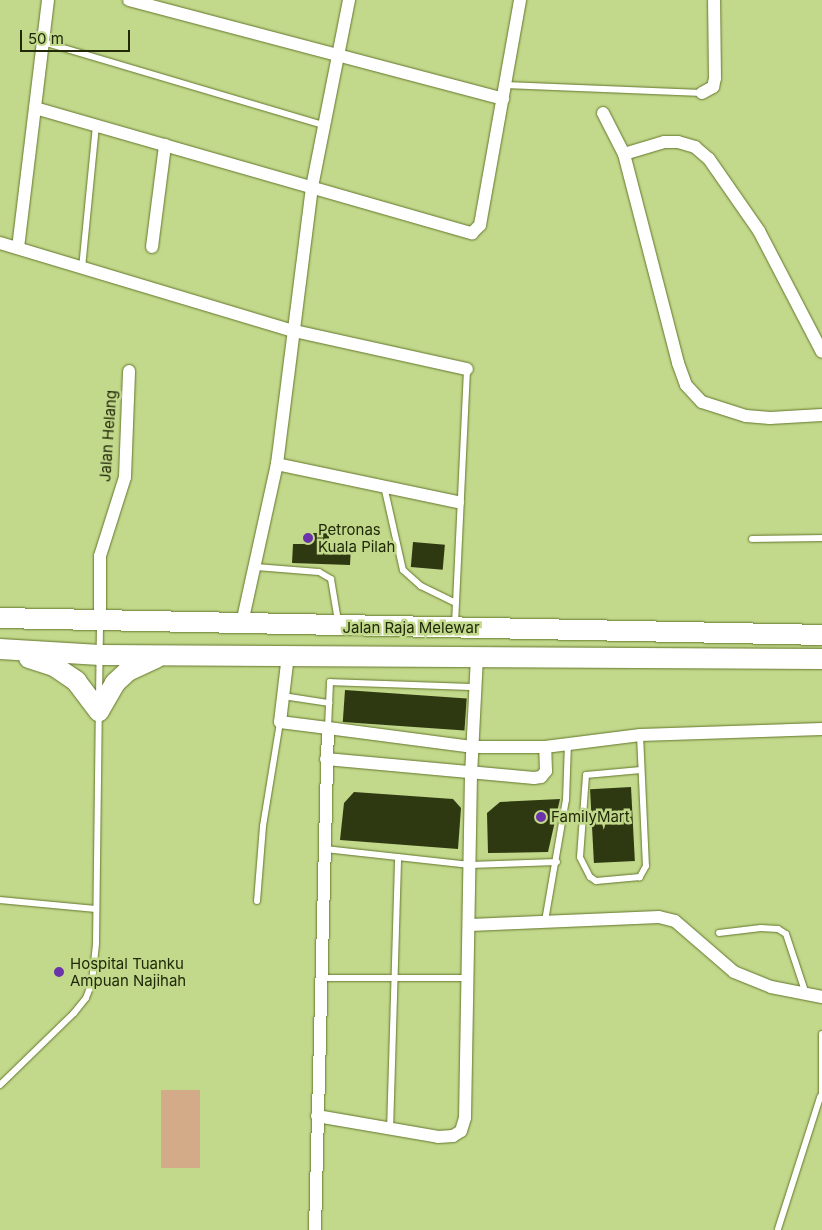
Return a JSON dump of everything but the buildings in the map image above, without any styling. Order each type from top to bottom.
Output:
[{"type":"highway","name":"Jalan Raja Melewar","points":[[0,618],[242,623],[339,628],[455,628],[822,635]]},
{"type":"highway","name":"Jalan Raja Melewar","points":[[0,649],[100,655],[476,655],[822,659]]},
{"type":"highway","points":[[0,649],[54,666],[76,681],[99,711],[115,683],[128,671],[142,663],[172,655]]},
{"type":"street","points":[[18,248],[48,0]]},
{"type":"street","points":[[130,0],[337,57],[503,98]]},
{"type":"street","points":[[242,623],[256,567],[277,464],[312,187],[349,0]]},
{"type":"street","points":[[35,108],[472,233],[480,225],[520,0]]},
{"type":"street","points":[[702,93],[713,87],[715,78],[714,0]]},
{"type":"street","points":[[603,113],[624,154],[678,363],[686,385],[702,402],[746,416],[770,418],[822,415]]},
{"type":"street","points":[[624,154],[664,142],[678,142],[695,147],[709,158],[759,231],[822,352]]},
{"type":"street","points":[[152,247],[164,145]]},
{"type":"street","points":[[0,243],[294,331],[466,369]]},
{"type":"street","name":"Jalan Helang","points":[[100,620],[100,556],[125,477],[128,371]]},
{"type":"street","points":[[277,464],[458,502]]},
{"type":"street","points":[[288,655],[280,722],[472,747],[545,747],[640,735],[822,728]]},
{"type":"street","points":[[317,1116],[390,1131],[438,1137],[453,1136],[461,1131],[465,1118],[467,978],[470,925],[471,775],[476,655]]},
{"type":"street","points":[[315,1230],[323,849],[328,728]]},
{"type":"street","points":[[326,759],[471,775],[541,777],[546,771],[545,747]]},
{"type":"street","points":[[470,925],[659,917],[675,922],[734,972],[771,987],[822,997]]},
{"type":"lane","points":[[43,42],[324,125]]},
{"type":"lane","points":[[505,85],[702,93]]},
{"type":"lane","points":[[82,268],[96,125]]},
{"type":"lane","points":[[455,628],[454,602],[458,502],[466,369]]},
{"type":"lane","points":[[384,486],[403,570],[421,586],[454,602]]},
{"type":"lane","points":[[752,539],[822,538]]},
{"type":"lane","points":[[256,567],[319,572],[331,579],[339,628]]},
{"type":"lane","points":[[0,1085],[86,998],[94,963],[100,620]]},
{"type":"lane","points":[[328,728],[330,682],[475,688]]},
{"type":"lane","points":[[283,696],[329,702]]},
{"type":"lane","points":[[257,901],[262,826],[280,722]]},
{"type":"lane","points":[[640,735],[646,866],[640,877],[596,881],[580,857],[586,774],[641,770]]},
{"type":"lane","points":[[545,921],[558,862],[566,800],[568,743]]},
{"type":"lane","points":[[323,849],[470,865],[558,862]]},
{"type":"lane","points":[[390,1131],[398,857]]},
{"type":"lane","points":[[0,900],[96,908]]},
{"type":"lane","points":[[719,933],[761,928],[778,929],[786,934],[806,994]]},
{"type":"lane","points":[[320,978],[467,978]]},
{"type":"lane","points":[[778,1229],[821,1098],[822,1034]]},
{"type":"shaded area","points":[[161,1090],[200,1090],[200,1168],[161,1168]]},
{"type":"place","name":"Petronas Kuala Pilah","points":[[308,538]]},
{"type":"place","name":"FamilyMart","points":[[541,817]]},
{"type":"place","name":"Hospital Tuanku Ampuan Najihah","points":[[59,972]]}]
